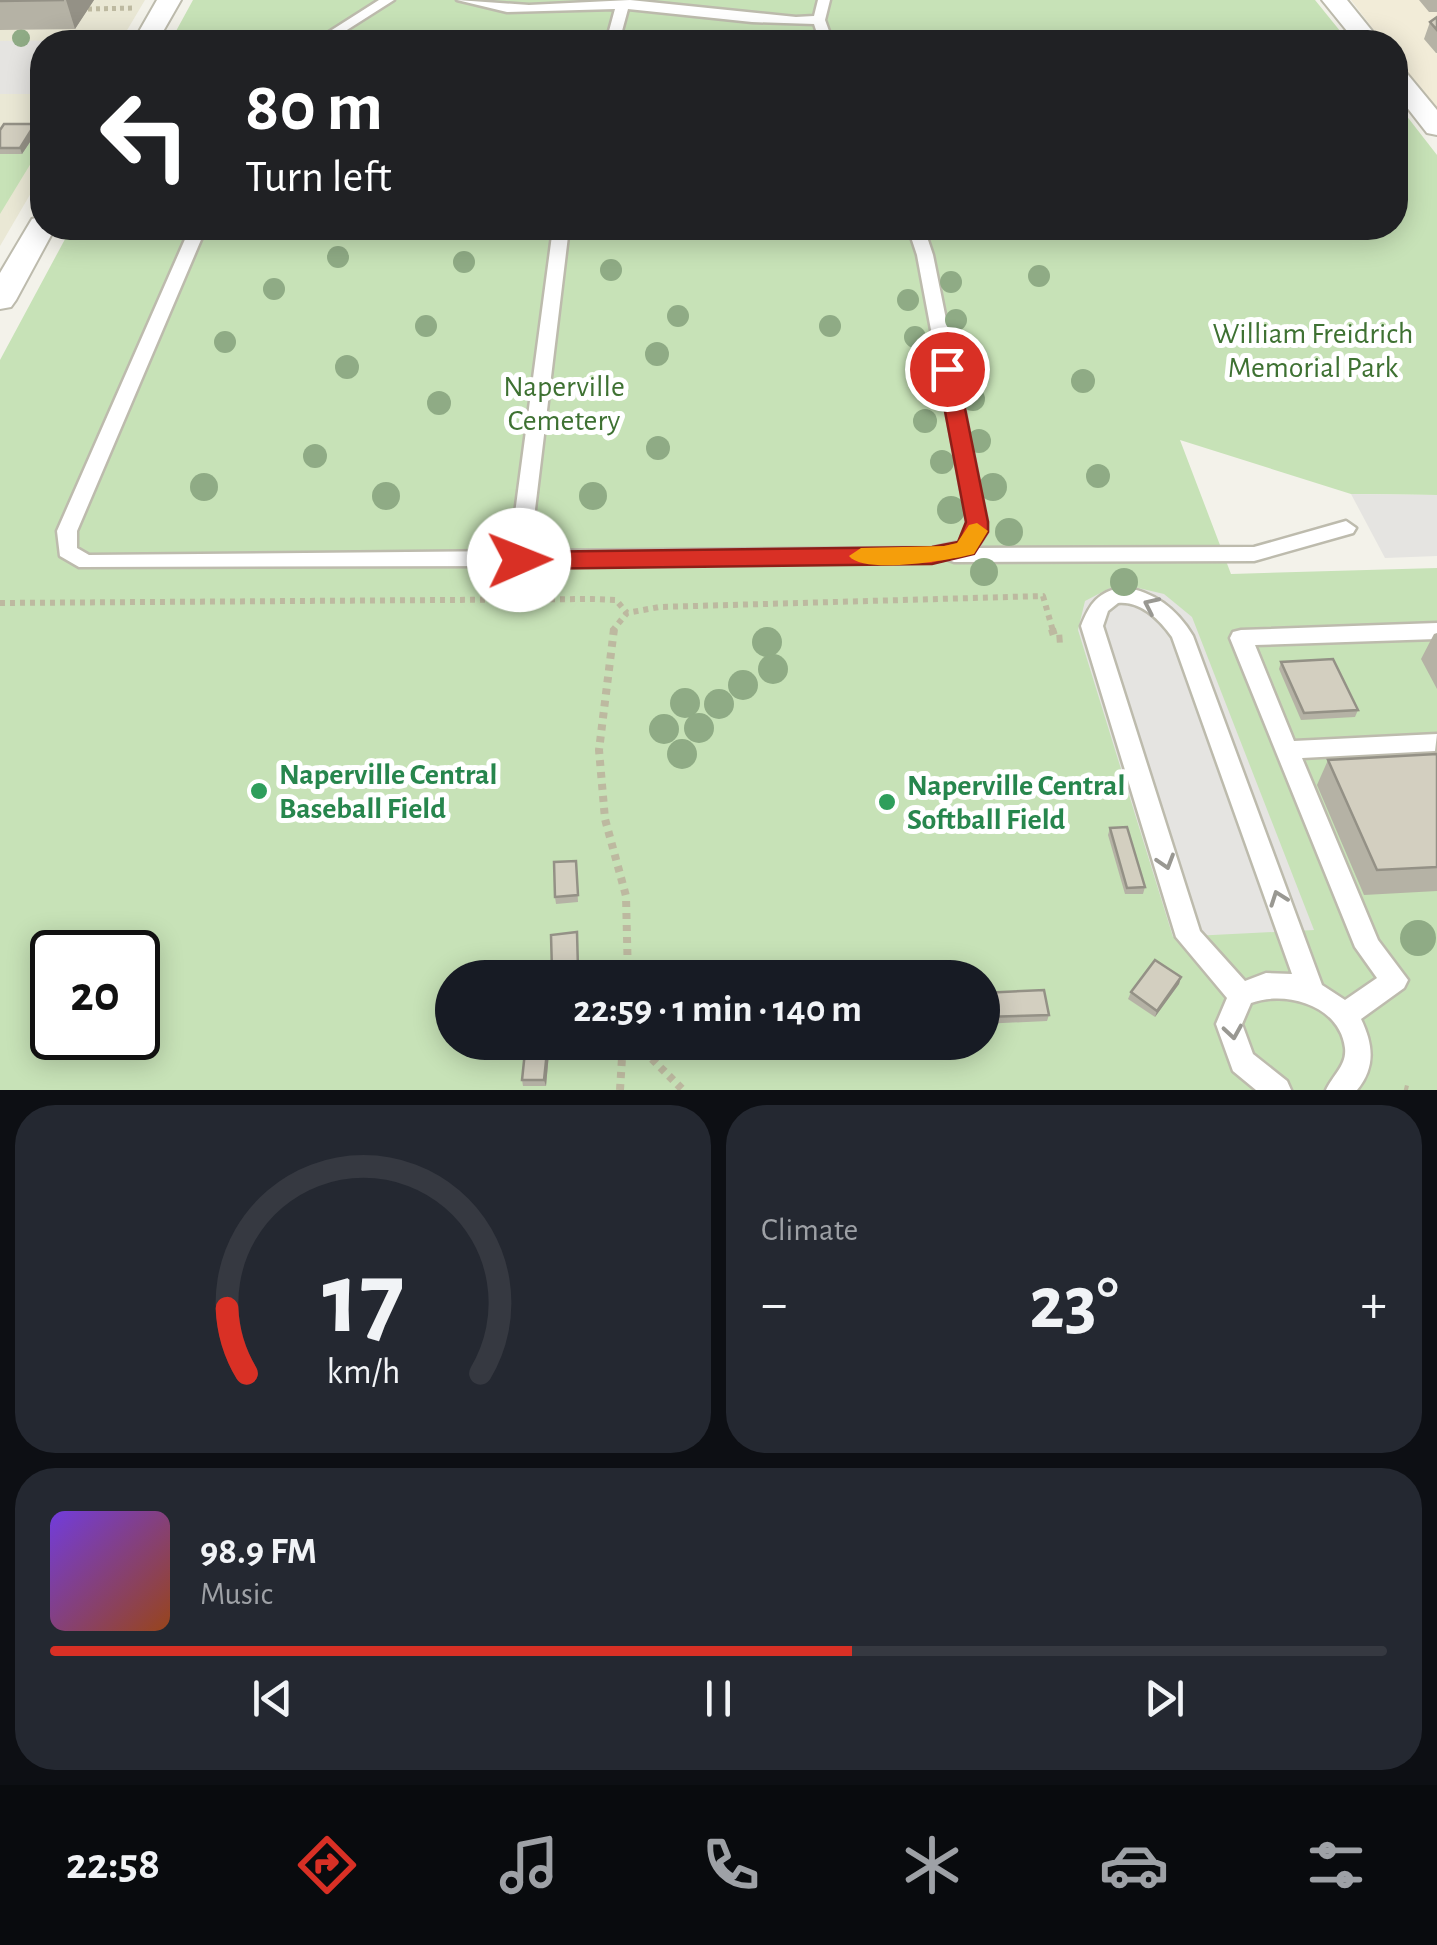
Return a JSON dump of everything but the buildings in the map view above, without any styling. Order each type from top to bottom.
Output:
[{"type":"street","points":[[153,30],[169,0]]},
{"type":"street","points":[[1334,0],[1359,30]]},
{"type":"street","points":[[1408,91],[1437,127]]},
{"type":"street","points":[[0,300],[34,240]]},
{"type":"lane","points":[[339,30],[388,0]]},
{"type":"lane","points":[[463,0],[512,9],[623,3],[756,21],[819,20]]},
{"type":"lane","points":[[822,30],[819,20],[824,0]]},
{"type":"lane","points":[[615,30],[623,3]]},
{"type":"lane","points":[[193,240],[67,530],[67,551],[86,562],[1254,554],[1346,528]]},
{"type":"lane","points":[[519,560],[559,240]]},
{"type":"lane","points":[[920,240],[977,522],[977,532],[966,548],[932,556]]},
{"type":"lane","points":[[1241,995],[1189,936],[1092,626],[1100,606],[1107,600],[1139,598],[1158,605],[1172,617],[1182,636],[1311,990]]},
{"type":"lane","points":[[1344,1016],[1396,980],[1368,947],[1241,638],[1437,631]]},
{"type":"lane","points":[[1287,750],[1435,742]]},
{"type":"lane","points":[[1277,1090],[1242,1062],[1229,1024],[1241,995],[1272,982],[1311,990],[1344,1016],[1355,1035],[1359,1055],[1354,1074],[1340,1090]]},
{"type":"path","points":[[88,8],[135,8]]},
{"type":"path","points":[[628,960],[626,896],[605,819],[599,750],[611,632],[627,613],[658,606],[1043,596],[1056,639],[1078,638]]},
{"type":"path","points":[[0,604],[592,598],[616,600],[627,613]]},
{"type":"path","points":[[620,1090],[622,1060]]},
{"type":"path","points":[[653,1060],[683,1090]]},
{"type":"shaded area","points":[[0,0],[145,0],[127,30],[30,30],[30,195],[0,246]]},
{"type":"shaded area","points":[[1351,0],[1437,0],[1437,113],[1408,75],[1408,30],[1374,30]]},
{"type":"shaded area","points":[[0,41],[30,41],[30,94],[0,94]]},
{"type":"shaded area","points":[[1351,494],[1437,495],[1437,556],[1385,558]]},
{"type":"shaded area","points":[[1130,586],[1164,594],[1192,617],[1314,930],[1173,937],[1078,630],[1085,601],[1110,588]]},
{"type":"green space","points":[[193,0],[1315,0],[1339,30],[177,30]]},
{"type":"green space","points":[[1408,118],[1437,155],[1437,495],[1351,494],[1180,440],[1231,574],[1437,568],[1437,1090],[0,1090],[0,360],[65,240],[1408,240]]},
{"type":"green space","points":[[0,130],[30,130],[30,165],[0,214]]},
{"type":"slow traffic","points":[[861,556],[944,554],[966,548],[977,531]]},
{"type":"place","name":"Naperville Central Baseball Field","points":[[259,791]]},
{"type":"place","name":"Naperville Central Softball Field","points":[[887,802]]},
{"type":"route","points":[[519,560],[932,556],[966,548],[977,532],[977,522],[947,369]]},
{"type":"park label","name":"William Freidrich Memorial Park","points":[[1313,350]]},
{"type":"park label","name":"Naperville Cemetery","points":[[564,403]]}]
